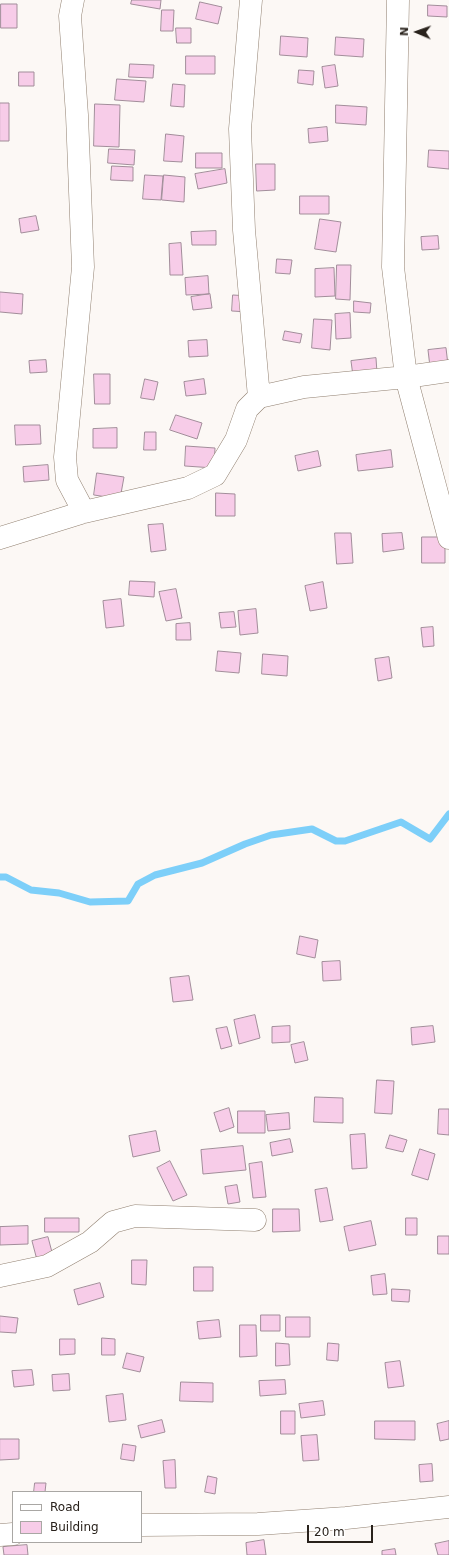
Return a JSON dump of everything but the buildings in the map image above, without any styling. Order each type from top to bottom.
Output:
[{"type":"street","points":[[73,0],[70,16],[77,115],[83,268],[65,457],[67,480],[84,512]]},
{"type":"street","points":[[250,0],[240,129],[244,230],[259,397]]},
{"type":"street","points":[[398,0],[393,267],[406,377],[449,538]]},
{"type":"street","points":[[0,538],[84,512],[188,488],[215,476],[236,440],[247,409],[259,397],[304,387],[406,377],[449,371]]},
{"type":"street","points":[[0,1276],[47,1266],[90,1242],[113,1222],[135,1216],[255,1220]]},
{"type":"street","points":[[142,1525],[258,1524],[346,1518],[449,1507]]},
{"type":"street","points":[[0,1535],[12,1534]]},
{"type":"waterway","points":[[0,877],[6,877],[31,890],[59,893],[90,902],[128,901],[138,884],[155,875],[202,863],[245,844],[271,835],[312,829],[336,841],[345,841],[401,822],[430,839],[449,814]]}]
